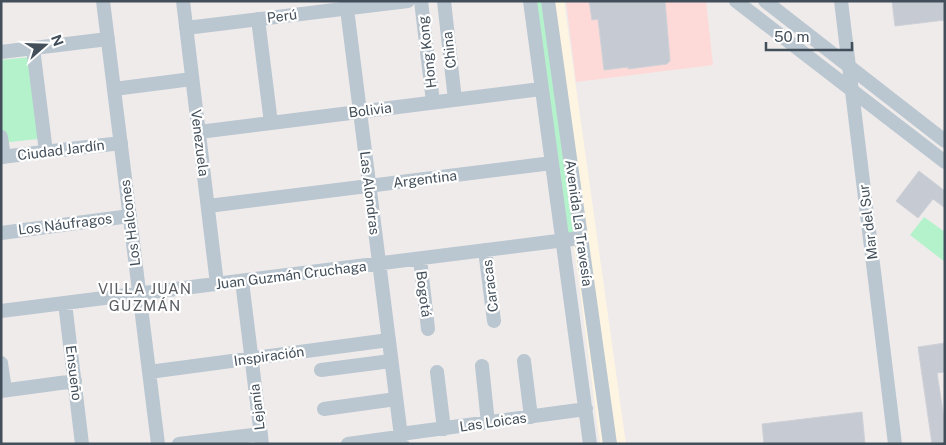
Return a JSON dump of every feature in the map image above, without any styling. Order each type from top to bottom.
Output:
[{"type":"street","name":"Los Halcones","points":[[103,1],[158,444]]},
{"type":"street","name":"Venezuela","points":[[183,1],[217,284]]},
{"type":"street","name":"Perú","points":[[186,28],[346,5],[408,1]]},
{"type":"street","name":"Hong Kong","points":[[421,1],[433,102]]},
{"type":"street","name":"China","points":[[444,1],[455,100]]},
{"type":"street","name":"Avenida La Travesía","points":[[530,1],[590,444]]},
{"type":"street","name":"Avenida La Travesía","points":[[548,1],[610,444]]},
{"type":"street","points":[[736,1],[945,162]]},
{"type":"street","points":[[765,1],[945,141]]},
{"type":"street","name":"Mar del Sur","points":[[841,1],[895,444]]},
{"type":"street","name":"Las Alondras","points":[[346,5],[401,439]]},
{"type":"street","points":[[258,19],[271,123]]},
{"type":"street","points":[[1,52],[108,39]]},
{"type":"street","points":[[33,48],[46,152]]},
{"type":"street","points":[[114,89],[192,79]]},
{"type":"street","name":"Bolivia","points":[[199,132],[541,89]]},
{"type":"street","points":[[1,137],[2,157]]},
{"type":"street","name":"Ciudad Jardín","points":[[2,157],[121,143]]},
{"type":"street","name":"Argentina","points":[[208,206],[552,163]]},
{"type":"street","name":"Los Náufragos","points":[[1,232],[130,216]]},
{"type":"street","name":"Juan Guzmán Cruchaga","points":[[1,311],[581,238]]},
{"type":"street","name":"Caracas","points":[[486,250],[494,321]]},
{"type":"street","name":"Bogotá","points":[[420,259],[428,329]]},
{"type":"street","name":"Lejanía","points":[[242,281],[261,439]]},
{"type":"street","name":"Ensueño","points":[[65,303],[82,444]]},
{"type":"street","name":"Inspiración","points":[[149,372],[388,340]]},
{"type":"street","points":[[321,370],[391,361]]},
{"type":"street","points":[[524,361],[531,417]]},
{"type":"street","points":[[1,363],[3,390],[74,381]]},
{"type":"street","points":[[482,366],[488,423]]},
{"type":"street","points":[[437,372],[444,429]]},
{"type":"street","points":[[324,409],[396,399]]},
{"type":"street","name":"Las Loicas","points":[[348,444],[390,438],[401,439],[444,429],[586,410]]},
{"type":"street","points":[[179,444],[261,439]]},
{"type":"shaded area","points":[[538,1],[564,1],[626,444],[600,444],[580,290]]},
{"type":"shaded area","points":[[566,1],[706,1],[713,65],[576,82]]},
{"type":"green space","points":[[534,1],[543,1],[574,233],[568,233],[567,229]]},
{"type":"green space","points":[[30,57],[38,139],[1,143],[1,60]]},
{"type":"green space","points":[[924,217],[945,232],[945,262],[910,235]]},
{"type":"building","points":[[589,1],[665,1],[670,61],[667,64],[604,70],[598,19],[592,20]]},
{"type":"building","points":[[892,1],[945,1],[945,20],[895,26]]},
{"type":"building","points":[[919,171],[945,191],[945,208],[933,199],[918,218],[896,201]]},
{"type":"building","points":[[945,343],[945,372],[937,373],[945,424],[945,444],[932,444],[918,347]]},
{"type":"building","points":[[862,412],[865,444],[764,444],[762,424]]},
{"type":"district","name":"VILLA JUAN GUZMÁN","points":[[145,298]]}]
